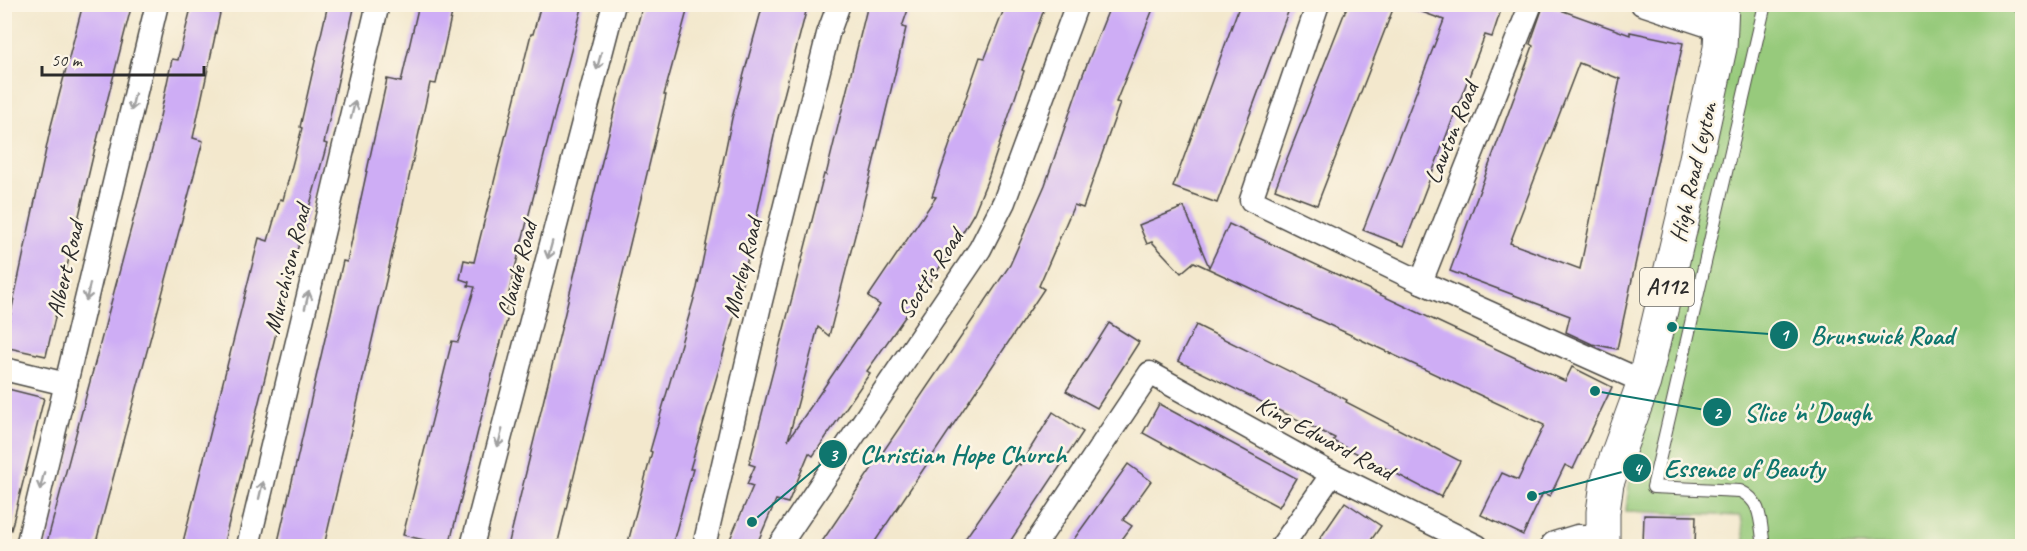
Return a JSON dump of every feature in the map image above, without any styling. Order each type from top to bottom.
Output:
[{"type":"main road","name":"High Road Leyton","points":[[1602,543],[1607,483],[1644,382],[1720,48],[1722,17]]},
{"type":"street","name":"Albert Road","points":[[27,546],[157,4]]},
{"type":"street","name":"Murchison Road","points":[[248,546],[378,4]]},
{"type":"street","name":"Claude Road","points":[[472,546],[614,4]]},
{"type":"street","name":"Morley Road","points":[[704,546],[761,301],[828,34],[839,4]]},
{"type":"street","name":"Scott's Road","points":[[779,546],[980,249],[1004,202],[1077,4]]},
{"type":"street","points":[[1318,4],[1251,200],[1421,282],[1644,382]]},
{"type":"street","name":"Lawton Road","points":[[1421,282],[1531,4]]},
{"type":"street","points":[[1642,4],[1722,17]]},
{"type":"street","points":[[4,369],[66,384]]},
{"type":"street","name":"King Edward Road","points":[[1034,546],[1150,373],[1332,474],[1477,546]]},
{"type":"street","points":[[1282,546],[1332,474]]},
{"type":"street","points":[[1555,546],[1578,539],[1602,543]]},
{"type":"lane","points":[[1764,546],[1758,505],[1750,495],[1740,491],[1653,487],[1765,4]]},
{"type":"lane","points":[[2016,4],[2022,8]]},
{"type":"green space","points":[[1740,5],[2022,5],[2022,546],[1746,546],[1741,516],[1626,511],[1629,485]]},
{"type":"building","points":[[83,4],[132,4],[93,156],[46,356],[4,347],[4,345],[51,126]]},
{"type":"building","points":[[192,4],[222,4],[193,138],[203,141],[95,546],[46,546],[157,131],[172,59],[178,60]]},
{"type":"building","points":[[328,4],[355,4],[324,143],[327,144],[293,265],[223,546],[182,546],[259,238],[268,241],[280,199],[283,200],[302,128],[300,127]]},
{"type":"building","points":[[419,4],[454,4],[436,84],[430,83],[324,546],[277,546],[343,261],[347,262],[387,79],[401,82]]},
{"type":"building","points":[[541,4],[583,4],[512,280],[505,311],[509,313],[449,546],[403,535],[452,341],[458,342],[475,287],[468,286],[469,282],[460,279],[464,260],[474,262],[531,34],[533,34]]},
{"type":"building","points":[[643,4],[689,4],[664,95],[666,95],[557,546],[508,546],[617,100]]},
{"type":"building","points":[[763,4],[808,4],[777,122],[738,303],[690,469],[693,469],[672,546],[627,546],[652,452],[650,451],[697,288],[732,118]]},
{"type":"building","points":[[868,4],[910,4],[902,27],[906,28],[829,336],[818,327],[788,440],[880,305],[868,297],[936,197],[932,196],[980,57],[985,58],[1006,4],[1046,4],[1022,70],[1024,71],[987,181],[974,213],[954,247],[867,371],[870,373],[813,456],[809,453],[788,503],[776,500],[756,546],[727,546],[753,486],[747,484],[755,466],[749,464],[824,174],[826,175]]},
{"type":"building","points":[[1111,4],[1155,4],[1116,102],[1120,103],[1083,208],[1074,205],[1039,286],[1044,289],[872,546],[819,546],[1010,265],[1045,185],[1083,74]]},
{"type":"building","points":[[1240,4],[1291,4],[1217,203],[1173,187]]},
{"type":"building","points":[[1348,4],[1395,4],[1317,205],[1275,189]]},
{"type":"building","points":[[1408,4],[1503,4],[1492,37],[1485,35],[1404,246],[1363,230],[1444,20],[1408,7]]},
{"type":"building","points":[[1544,4],[1630,35],[1630,32],[1683,43],[1617,349],[1592,344],[1566,332],[1570,316],[1450,271],[1533,46],[1530,44]],"holes":[[[1579,63],[1620,79],[1580,269],[1510,243]]]},
{"type":"building","points":[[1184,207],[1209,267],[1229,224],[1565,381],[1572,367],[1612,387],[1573,469],[1565,465],[1550,496],[1543,493],[1523,535],[1481,515],[1502,473],[1518,480],[1544,425],[1194,262],[1181,273],[1152,242],[1147,244],[1139,225]]},
{"type":"building","points":[[1109,323],[1139,342],[1097,408],[1066,391]]},
{"type":"building","points":[[1196,325],[1347,400],[1346,402],[1460,461],[1441,497],[1333,441],[1335,438],[1178,361]]},
{"type":"building","points":[[4,388],[44,398],[11,530],[4,529]]},
{"type":"building","points":[[1159,404],[1296,478],[1279,507],[1143,433]]},
{"type":"building","points":[[1053,412],[1083,432],[1007,546],[960,546],[1018,463],[1020,465]]},
{"type":"building","points":[[1128,464],[1151,481],[1123,520],[1132,526],[1117,546],[1069,546]]},
{"type":"building","points":[[1345,502],[1381,526],[1367,546],[1315,546]]},
{"type":"building","points":[[1644,515],[1696,516],[1695,545],[1643,544]]},
{"type":"place","name":"Brunswick Road","points":[[1672,327]]},
{"type":"place","name":"Slice 'n' Dough","points":[[1595,391]]},
{"type":"place","name":"Essence of Beauty","points":[[1532,496]]},
{"type":"place","name":"Christian Hope Church","points":[[752,522]]}]
